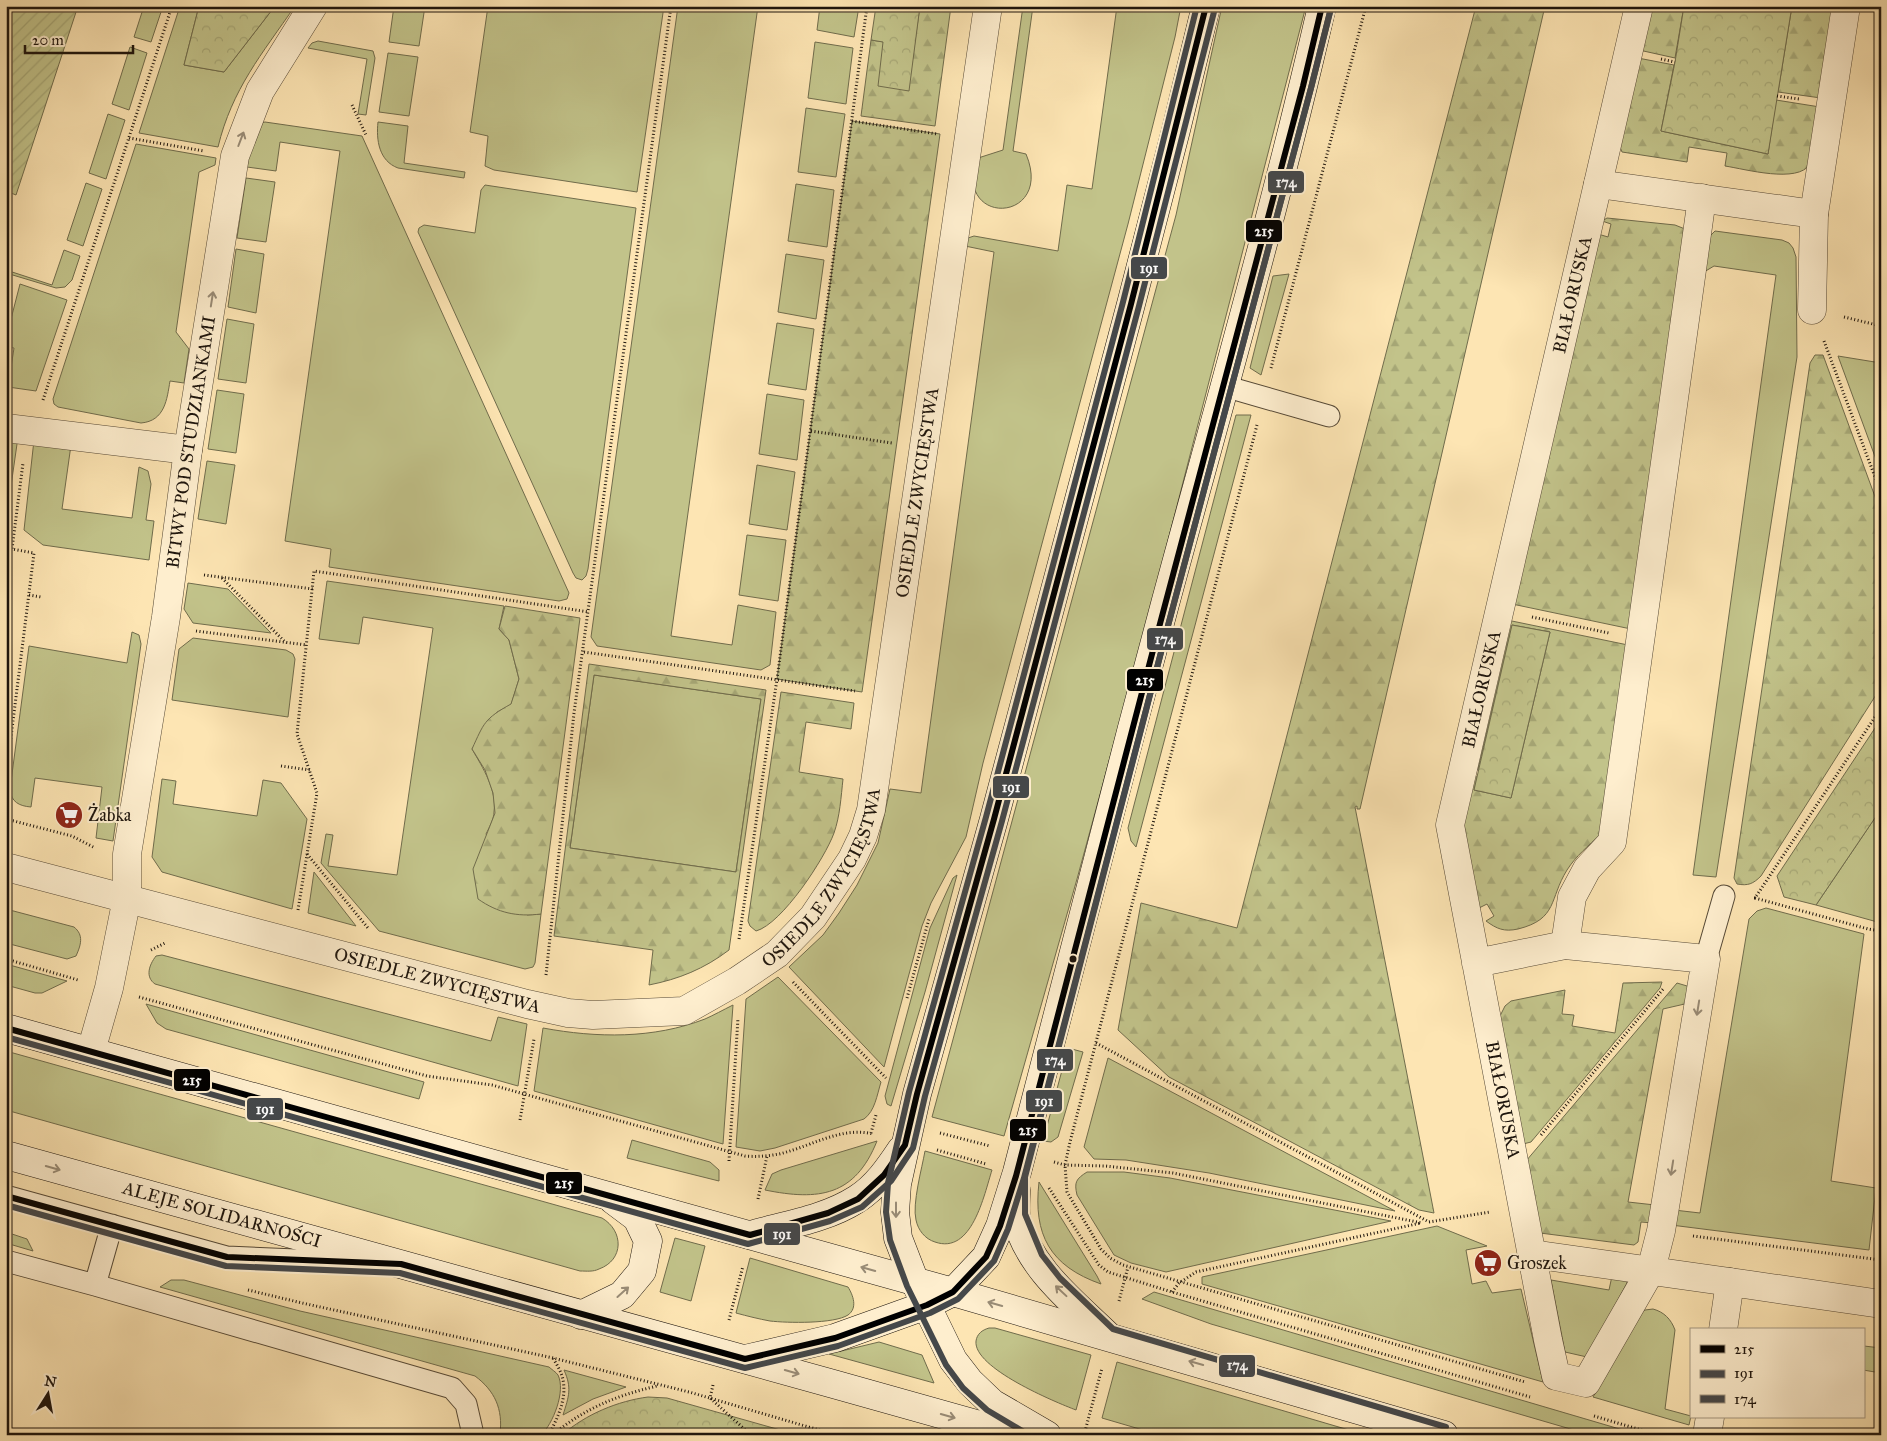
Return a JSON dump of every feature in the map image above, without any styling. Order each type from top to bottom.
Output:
[{"type":"street","name":"BITWY POD STUDZIANKAMI","points":[[92,1051],[108,988],[127,898],[127,854],[173,571],[188,450],[234,156],[260,91],[313,6]]},
{"type":"street","name":"OSIEDLE ZWYCIĘSTWA","points":[[6,867],[527,1004],[568,1013],[593,1016],[684,1011],[738,981],[777,954],[813,918],[832,892],[852,859],[863,836],[871,810],[988,6]]},
{"type":"street","points":[[1047,1435],[992,1403],[970,1382],[953,1360],[921,1294],[898,1238],[895,1212],[897,1184],[908,1135],[1131,304],[1206,6]]},
{"type":"street","points":[[953,1292],[986,1257],[1000,1226],[1019,1166],[1154,645],[1304,86],[1322,6]]},
{"type":"street","name":"BIAŁORUSKA","points":[[1639,6],[1450,825],[1556,1376],[1586,1383],[1651,1270]]},
{"type":"street","points":[[1812,310],[1814,214],[1846,6]]},
{"type":"street","points":[[1598,184],[1814,214]]},
{"type":"street","points":[[1565,945],[1572,897],[1587,869],[1612,842],[1642,640],[1702,198]]},
{"type":"street","points":[[6,428],[188,450]]},
{"type":"street","points":[[1476,964],[1565,945],[1698,958],[1661,1231],[1651,1270]]},
{"type":"street","points":[[6,1028],[750,1235],[921,1294],[953,1292],[1444,1435]]},
{"type":"street","points":[[750,1235],[828,1213],[858,1198],[884,1175],[908,1135]]},
{"type":"street","name":"ALEJE SOLIDARNOŚCI","points":[[6,1155],[581,1315],[733,1355],[1015,1435]]},
{"type":"street","points":[[1019,1166],[1016,1216],[1034,1259],[1053,1284],[1109,1337]]},
{"type":"street","points":[[581,1315],[622,1295],[642,1271],[644,1264],[648,1241],[637,1218],[606,1195]]},
{"type":"street","points":[[1532,1254],[1881,1304]]},
{"type":"street","points":[[1723,1328],[1730,1282]]},
{"type":"street","points":[[733,1355],[835,1338],[921,1294]]},
{"type":"street","points":[[1707,1435],[1710,1418]]},
{"type":"lane","points":[[1224,386],[1329,416]]},
{"type":"lane","points":[[1698,958],[1724,896]]},
{"type":"lane","points":[[6,1196],[227,1257],[401,1264]]},
{"type":"lane","points":[[94,1285],[112,1225]]},
{"type":"lane","points":[[6,1261],[452,1388],[466,1404],[472,1430],[471,1435]]},
{"type":"path","points":[[41,404],[172,6]]},
{"type":"path","points":[[545,984],[574,713],[584,652],[671,6]]},
{"type":"path","points":[[738,943],[777,680],[867,6]]},
{"type":"path","points":[[1366,6],[1065,1165],[1067,1192],[1101,1249],[1110,1258],[1123,1265],[1179,1283],[1526,1382]]},
{"type":"path","points":[[352,105],[366,135]]},
{"type":"path","points":[[852,121],[940,134]]},
{"type":"path","points":[[129,138],[207,152]]},
{"type":"path","points":[[1812,310],[1881,326]]},
{"type":"path","points":[[1812,310],[1881,493]]},
{"type":"path","points":[[811,432],[897,444]]},
{"type":"path","points":[[6,777],[34,553],[12,549],[23,458]]},
{"type":"path","points":[[173,571],[313,589]]},
{"type":"path","points":[[297,918],[317,793],[297,734],[314,571],[589,612]]},
{"type":"path","points":[[222,578],[286,642]]},
{"type":"path","points":[[29,595],[40,597]]},
{"type":"path","points":[[1499,610],[1642,640]]},
{"type":"path","points":[[186,630],[307,645]]},
{"type":"path","points":[[584,652],[862,692]]},
{"type":"path","points":[[1755,898],[1881,708]]},
{"type":"path","points":[[6,745],[11,744]]},
{"type":"path","points":[[281,766],[310,770]]},
{"type":"path","points":[[6,819],[72,836],[98,850]]},
{"type":"path","points":[[307,854],[370,931]]},
{"type":"path","points":[[1724,896],[1755,898],[1881,931]]},
{"type":"path","points":[[1515,1166],[1698,958]]},
{"type":"path","points":[[790,980],[886,1078]]},
{"type":"path","points":[[729,1161],[738,1012]]},
{"type":"path","points":[[520,1120],[534,1036]]},
{"type":"path","points":[[1096,1043],[1429,1222]]},
{"type":"path","points":[[908,1135],[1019,1166],[1105,1166],[1173,1173],[1422,1223]]},
{"type":"path","points":[[710,1398],[733,1355],[750,1235],[768,1156]]},
{"type":"path","points":[[1172,1292],[1179,1283],[1196,1272],[1422,1223],[1523,1206]]},
{"type":"path","points":[[1689,1235],[1881,1260]]},
{"type":"path","points":[[245,1289],[553,1358],[710,1398],[836,1435]]},
{"type":"path","points":[[550,1435],[564,1395],[563,1379],[553,1358]]},
{"type":"path","points":[[550,1435],[573,1418],[600,1404],[624,1394],[657,1386]]},
{"type":"path","points":[[710,1398],[751,1435]]},
{"type":"green space","points":[[6,6],[78,6],[16,195],[6,191]]},
{"type":"green space","points":[[144,6],[163,6],[151,42],[134,37]]},
{"type":"green space","points":[[180,6],[199,6],[184,65],[224,72],[275,6],[295,6],[249,73],[231,107],[218,147],[139,133]]},
{"type":"green space","points":[[199,6],[275,6],[224,72],[184,65]]},
{"type":"green space","points":[[394,6],[425,6],[419,46],[389,42]]},
{"type":"green space","points":[[488,6],[664,6],[637,192],[494,170],[485,166],[488,136],[470,132]]},
{"type":"green space","points":[[678,6],[758,6],[671,636],[732,645],[738,605],[776,612],[770,665],[761,670],[597,646],[591,637]]},
{"type":"green space","points":[[820,6],[859,6],[854,37],[817,30]]},
{"type":"green space","points":[[876,6],[920,6],[909,91],[878,86],[883,42],[871,40]]},
{"type":"green space","points":[[920,6],[951,6],[935,126],[861,116],[871,40],[884,42],[908,91]]},
{"type":"green space","points":[[1023,6],[1033,6],[1013,151],[1026,154],[1031,173],[1029,189],[1023,200],[1013,206],[1001,208],[990,206],[980,199],[973,184],[973,177],[975,159],[1003,150]]},
{"type":"green space","points":[[1117,6],[1181,6],[1128,224],[983,763],[966,837],[931,903],[922,926],[884,1067],[789,967],[823,935],[857,885],[878,843],[890,789],[921,793],[994,252],[965,246],[968,238],[974,236],[1058,251],[1067,185],[1092,189]]},
{"type":"green space","points":[[1222,6],[1306,6],[1149,614],[1077,879],[1004,1136],[932,1117],[1176,215]]},
{"type":"green space","points":[[1476,6],[1545,6],[1360,809],[1357,809],[1357,806],[1355,807],[1434,1213],[1419,1210],[1169,1077],[1118,1030],[1141,903],[1237,928]]},
{"type":"green space","points":[[1649,6],[1684,6],[1675,58],[1639,50]]},
{"type":"green space","points":[[1684,6],[1792,6],[1768,154],[1661,131]]},
{"type":"green space","points":[[1792,6],[1835,6],[1821,98],[1778,92]]},
{"type":"green space","points":[[318,41],[373,51],[375,58],[366,115],[358,114],[367,59],[308,48],[312,43]]},
{"type":"green space","points":[[815,42],[853,48],[846,104],[808,98]]},
{"type":"green space","points":[[130,47],[147,53],[129,110],[112,104]]},
{"type":"green space","points":[[388,53],[418,57],[409,116],[379,112]]},
{"type":"green space","points":[[1638,58],[1674,65],[1661,131],[1768,154],[1776,100],[1820,107],[1815,145],[1810,164],[1804,170],[1794,173],[1770,174],[1725,166],[1727,153],[1689,147],[1687,162],[1622,152],[1620,147]]},
{"type":"green space","points":[[806,108],[845,114],[836,177],[798,172]]},
{"type":"green space","points":[[108,114],[125,120],[106,179],[89,173]]},
{"type":"green space","points":[[852,121],[940,134],[862,692],[777,679]]},
{"type":"green space","points":[[265,122],[362,136],[569,593],[567,599],[559,601],[329,567],[331,549],[285,541],[340,151],[280,142],[276,171],[247,167],[260,123]]},
{"type":"green space","points":[[378,122],[408,126],[404,163],[465,172],[464,178],[398,168],[392,165],[383,155],[378,143]]},
{"type":"green space","points":[[136,144],[216,158],[215,165],[199,172],[176,332],[189,349],[184,383],[170,381],[166,402],[160,414],[149,421],[141,423],[58,407],[54,404],[53,399]]},
{"type":"green space","points":[[246,178],[275,182],[266,242],[237,238]]},
{"type":"green space","points":[[86,183],[102,189],[83,246],[67,240]]},
{"type":"green space","points":[[796,184],[834,190],[827,247],[788,241]]},
{"type":"green space","points":[[485,185],[636,208],[588,569],[586,576],[582,580],[576,578],[573,573],[418,232],[419,228],[424,225],[475,233],[481,190]]},
{"type":"green space","points":[[1607,218],[1675,225],[1685,229],[1631,629],[1512,604],[1598,234],[1608,237],[1611,224],[1602,221]]},
{"type":"green space","points":[[1715,231],[1782,240],[1789,243],[1793,248],[1796,257],[1797,357],[1716,877],[1693,875],[1776,275],[1714,266],[1704,272],[1710,236]]},
{"type":"green space","points":[[236,249],[264,254],[256,313],[228,307]]},
{"type":"green space","points":[[64,250],[80,256],[72,280],[65,287],[56,288],[6,273],[6,270],[52,285]]},
{"type":"green space","points":[[786,254],[824,260],[816,319],[778,312]]},
{"type":"green space","points":[[1289,274],[1261,375],[1250,368],[1273,276]]},
{"type":"green space","points":[[20,284],[67,300],[36,391],[8,387],[14,348],[6,347],[6,319],[11,319]]},
{"type":"green space","points":[[227,319],[254,324],[246,383],[218,379]]},
{"type":"green space","points":[[777,323],[814,329],[806,390],[768,384]]},
{"type":"green space","points":[[1815,355],[1823,355],[1881,513],[1881,687],[1761,876],[1750,884],[1741,885],[1737,884],[1734,878],[1810,363]]},
{"type":"green space","points":[[1838,356],[1881,363],[1881,473]]},
{"type":"green space","points":[[217,390],[244,394],[236,453],[208,449]]},
{"type":"green space","points":[[767,394],[804,400],[797,460],[759,454]]},
{"type":"green space","points":[[1236,415],[1251,415],[1136,847],[1131,841],[1128,828]]},
{"type":"green space","points":[[6,436],[18,437],[8,507],[6,507]]},
{"type":"green space","points":[[34,440],[71,445],[62,509],[132,518],[139,467],[148,471],[151,484],[146,520],[154,521],[149,560],[43,545],[24,530]]},
{"type":"green space","points":[[207,461],[235,465],[226,524],[198,519]]},
{"type":"green space","points":[[757,465],[795,472],[787,530],[749,524]]},
{"type":"green space","points":[[747,535],[786,540],[778,601],[739,595]]},
{"type":"green space","points":[[327,581],[504,606],[499,629],[509,640],[519,679],[511,705],[497,712],[472,749],[488,779],[493,796],[494,815],[486,834],[527,915],[541,914],[533,967],[525,969],[379,931],[321,863],[326,834],[333,835],[328,866],[397,875],[433,628],[363,617],[359,644],[319,639]]},
{"type":"green space","points":[[188,583],[228,589],[271,633],[193,623],[184,609]]},
{"type":"green space","points":[[505,606],[580,618],[541,914],[524,915],[508,913],[485,904],[478,899],[473,869],[495,813],[493,793],[485,770],[472,749],[486,722],[511,704],[519,679],[509,640],[499,629]]},
{"type":"green space","points":[[1507,620],[1628,645],[1601,834],[1578,856],[1567,870],[1561,880],[1551,907],[1540,920],[1518,929],[1505,930],[1497,928],[1486,921],[1494,916],[1487,904],[1477,909],[1462,827],[1472,775],[1477,777],[1474,790],[1511,798],[1550,632],[1512,625],[1478,770],[1472,768]]},
{"type":"green space","points":[[1512,625],[1550,632],[1511,798],[1474,790]]},
{"type":"green space","points":[[132,632],[139,635],[141,644],[113,841],[96,838],[102,787],[35,778],[31,807],[23,806],[16,802],[12,797],[10,789],[29,646],[127,663]]},
{"type":"green space","points":[[193,638],[286,650],[293,654],[295,659],[288,717],[172,700],[179,649]]},
{"type":"green space","points":[[589,664],[766,690],[729,950],[710,963],[691,972],[671,980],[649,985],[653,950],[554,936]],"holes":[[[594,675],[761,699],[736,872],[570,848]]]},
{"type":"green space","points":[[594,675],[761,699],[736,872],[570,848]]},
{"type":"green space","points":[[781,692],[854,703],[851,729],[806,722],[799,772],[843,779],[838,820],[822,858],[790,904],[766,926],[756,931],[750,926],[748,921]]},
{"type":"green space","points":[[1881,719],[1881,809],[1816,905],[1784,897],[1777,876]]},
{"type":"green space","points":[[162,779],[176,781],[173,804],[257,816],[263,780],[281,783],[307,819],[292,909],[162,872],[152,857]]},
{"type":"green space","points":[[1881,809],[1881,923],[1816,905]]},
{"type":"green space","points":[[314,872],[356,926],[308,913]]},
{"type":"green space","points":[[957,875],[891,1106],[887,1104],[885,1096],[930,928],[953,878]]},
{"type":"green space","points":[[1766,908],[1864,934],[1831,1181],[1876,1188],[1869,1250],[1671,1225],[1674,1210],[1700,1213],[1749,919],[1757,911]]},
{"type":"green space","points":[[6,909],[74,927],[79,933],[81,940],[76,956],[67,959],[6,943]]},
{"type":"green space","points":[[162,955],[491,1041],[498,1017],[527,1024],[518,1086],[155,984],[150,978],[149,971],[151,963],[156,956]]},
{"type":"green space","points":[[6,964],[67,981],[42,993],[35,993],[6,985]]},
{"type":"green space","points":[[778,977],[881,1082],[871,1112],[864,1119],[775,1148],[760,1151],[736,1147],[746,999]]},
{"type":"green space","points":[[1662,982],[1660,988],[1531,1142],[1523,1144],[1500,1016],[1505,1006],[1511,1001],[1565,990],[1562,1014],[1574,1015],[1572,1026],[1615,1033],[1623,983]]},
{"type":"green space","points":[[1677,983],[1687,986],[1692,992],[1689,1003],[1663,1009],[1628,1202],[1655,1205],[1653,1223],[1641,1222],[1638,1242],[1634,1245],[1540,1233],[1526,1161]]},
{"type":"green space","points":[[146,1004],[424,1082],[419,1099],[166,1029],[157,1023]]},
{"type":"green space","points":[[733,1005],[723,1144],[534,1091],[543,1028],[604,1035],[645,1033],[685,1026],[705,1019]]},
{"type":"green space","points":[[1068,1048],[1083,1052],[1058,1137],[1051,1142],[1043,1141]]},
{"type":"green space","points":[[6,1051],[602,1218],[614,1230],[617,1237],[617,1252],[607,1265],[592,1271],[580,1271],[6,1110]]},
{"type":"green space","points":[[1108,1058],[1395,1211],[1209,1173],[1126,1160],[1094,1159],[1084,1147]]},
{"type":"green space","points":[[632,1140],[710,1162],[719,1170],[719,1181],[627,1158]]},
{"type":"green space","points":[[877,1141],[858,1173],[846,1184],[833,1190],[818,1194],[802,1195],[765,1190],[772,1174],[781,1170]]},
{"type":"green space","points":[[925,1151],[992,1170],[980,1207],[967,1232],[958,1240],[948,1244],[928,1239],[920,1231],[916,1220],[916,1196]]},
{"type":"green space","points":[[1087,1172],[1124,1172],[1170,1178],[1391,1221],[1166,1272],[1131,1263],[1114,1255],[1077,1195],[1077,1181]]},
{"type":"green space","points":[[1039,1182],[1101,1284],[1083,1277],[1069,1268],[1057,1258],[1049,1246],[1039,1218]]},
{"type":"green space","points":[[1437,1226],[1487,1246],[1466,1250],[1472,1284],[1486,1281],[1492,1293],[1521,1289],[1543,1382],[1202,1284],[1202,1277]]},
{"type":"green space","points":[[6,1232],[27,1239],[33,1251],[6,1243]]},
{"type":"green space","points":[[675,1238],[705,1246],[691,1301],[660,1292]]},
{"type":"green space","points":[[750,1258],[848,1287],[853,1298],[853,1309],[848,1315],[841,1318],[810,1322],[770,1321],[736,1313]]},
{"type":"green space","points":[[1612,1276],[1625,1279],[1627,1283],[1587,1357],[1565,1352],[1551,1280],[1609,1290]]},
{"type":"green space","points":[[171,1280],[184,1280],[300,1311],[549,1367],[558,1375],[560,1382],[557,1407],[546,1430],[541,1435],[500,1434],[500,1416],[496,1401],[488,1388],[475,1376],[160,1287]]},
{"type":"green space","points":[[1154,1292],[1640,1435],[1591,1435],[1211,1324],[1142,1299]]},
{"type":"green space","points":[[1653,1309],[1667,1316],[1675,1330],[1665,1409],[1690,1416],[1689,1425],[1593,1397],[1639,1314],[1645,1310]]},
{"type":"green space","points":[[989,1328],[995,1328],[1091,1355],[1076,1410],[1017,1383],[987,1362],[979,1351],[976,1341],[980,1333]]},
{"type":"green space","points":[[879,1342],[922,1355],[934,1383],[829,1354]]},
{"type":"green space","points":[[1864,1346],[1881,1348],[1881,1373],[1864,1370]]},
{"type":"green space","points":[[1117,1362],[1366,1435],[1160,1435],[1102,1418]]},
{"type":"green space","points":[[564,1370],[626,1387],[593,1399],[563,1415],[569,1392]]},
{"type":"green space","points":[[648,1397],[667,1398],[798,1435],[562,1435],[581,1421],[614,1405]]},
{"type":"transit line","name":"174","points":[[1029,1435],[987,1410],[963,1388],[946,1365],[907,1286],[890,1240],[886,1212],[888,1183],[909,1092],[986,817],[1123,302],[1197,6]]},
{"type":"transit line","name":"215","points":[[750,1235],[828,1213],[858,1199],[884,1175],[905,1145],[917,1094],[994,819],[1131,304],[1206,6]]},
{"type":"transit line","name":"215","points":[[6,1196],[227,1257],[401,1264],[745,1359],[835,1338],[927,1305],[953,1292],[986,1257],[1000,1226],[1016,1176],[1303,86],[1322,6]]},
{"type":"transit line","name":"191","points":[[6,1037],[748,1244],[830,1221],[862,1207],[891,1181],[913,1148],[925,1096],[1002,821],[1139,306],[1215,8]]},
{"type":"transit line","name":"191","points":[[6,1205],[226,1266],[400,1273],[745,1368],[838,1346],[930,1313],[958,1299],[994,1261],[1008,1229],[1024,1178],[1331,8]]},
{"type":"transit line","name":"174","points":[[1331,8],[1025,1177],[1025,1214],[1042,1255],[1060,1278],[1113,1329],[1446,1427]]},
{"type":"transit line","name":"215","points":[[6,1028],[750,1235]]},
{"type":"place","name":"Żabka","points":[[69,815]]},
{"type":"place","name":"Groszek","points":[[1488,1263]]}]
